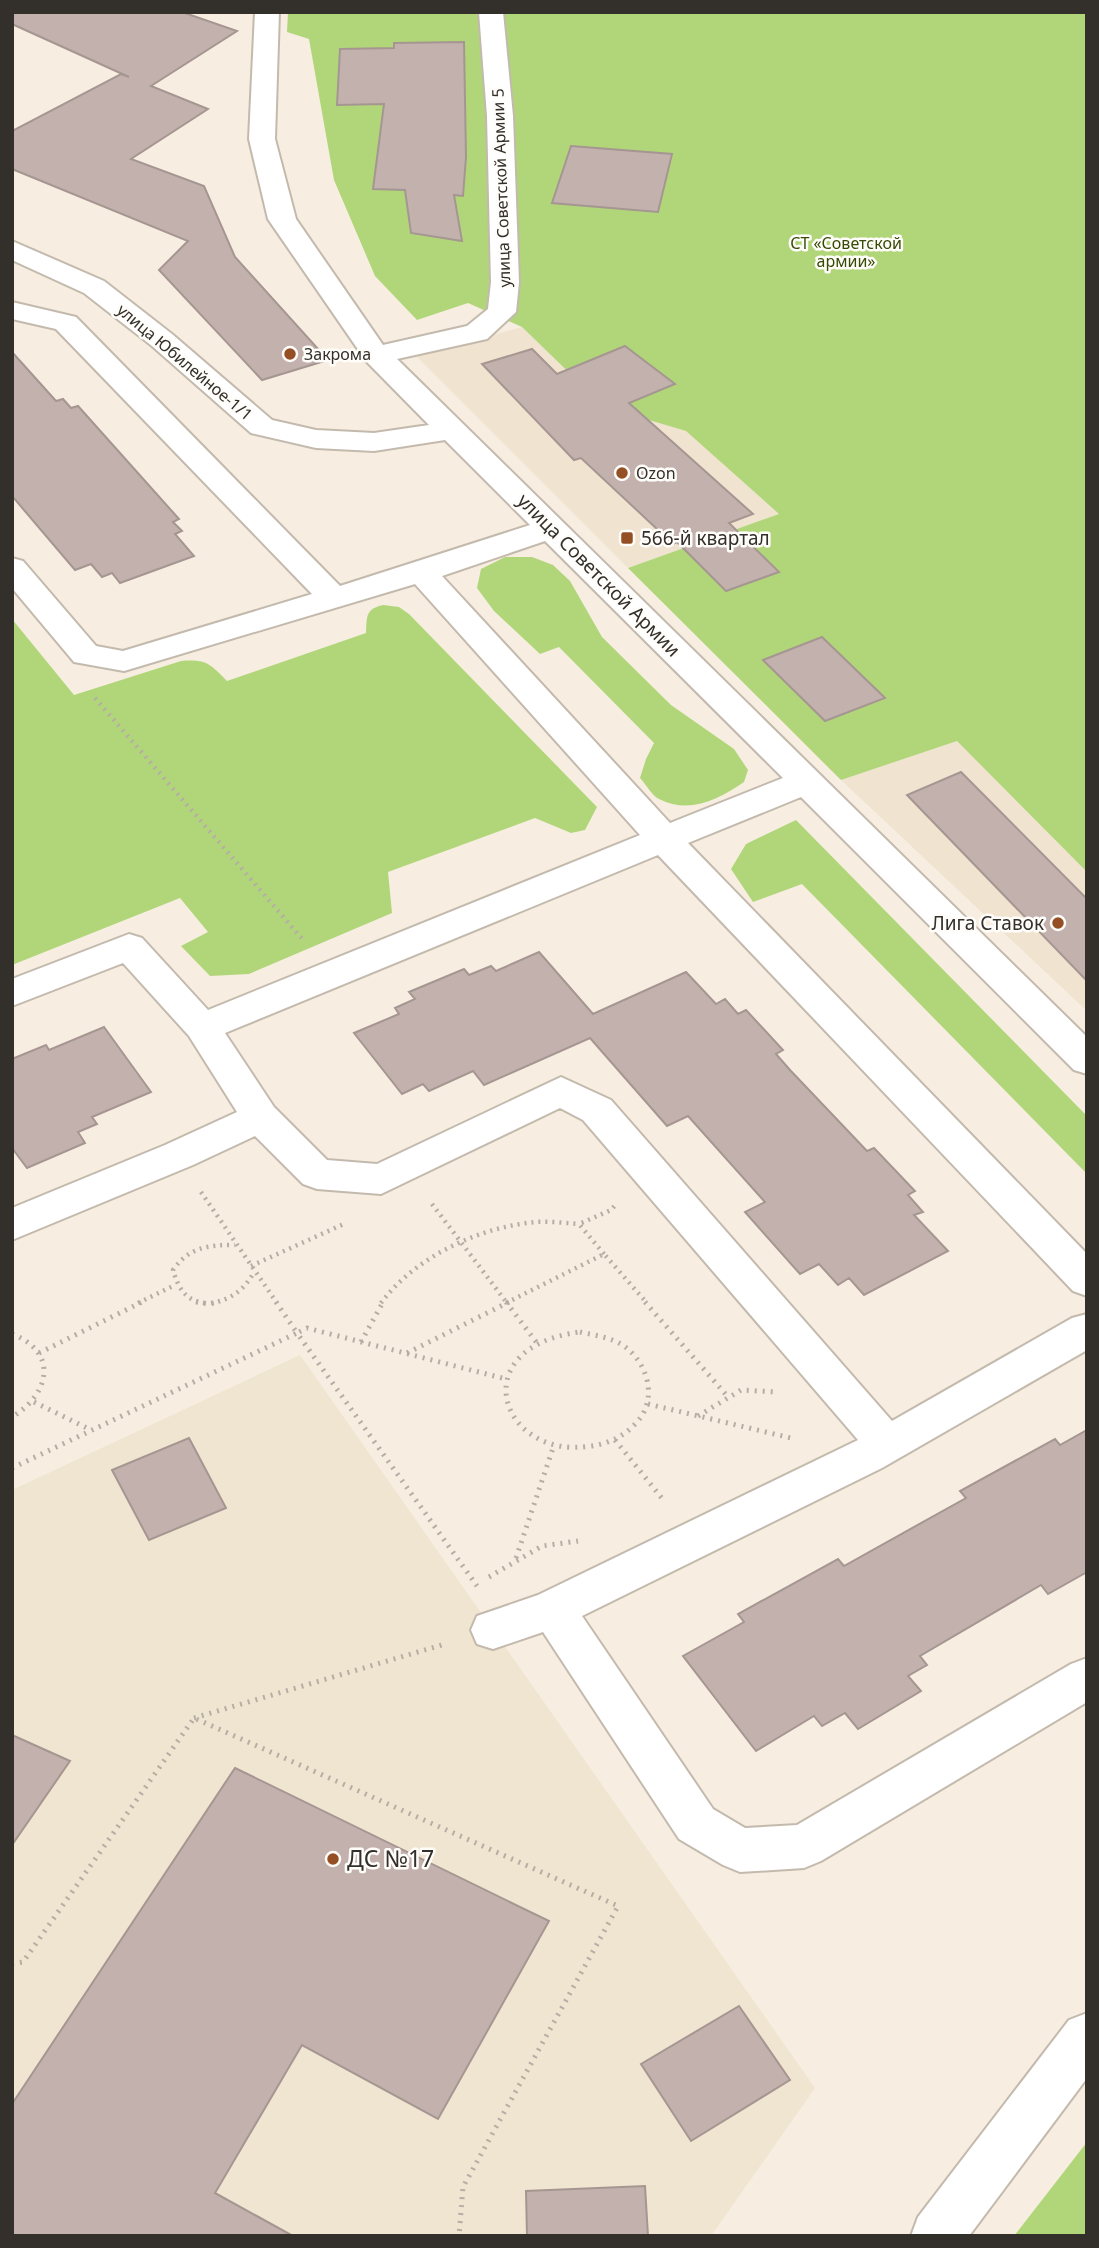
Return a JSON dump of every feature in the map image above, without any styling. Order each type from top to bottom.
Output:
[{"type":"street","name":"улица Советской Армии","points":[[267,12],[262,139],[282,219],[376,355],[1087,1060]]},
{"type":"street","name":"улица Советской Армии 5","points":[[376,355],[477,333],[502,312],[505,282],[500,116],[491,12]]},
{"type":"street","name":"улица Юбилейное-1/1","points":[[12,249],[94,287],[162,340],[262,427],[316,439],[374,442],[452,430]]},
{"type":"street","points":[[12,310],[66,323],[333,597]]},
{"type":"street","points":[[12,568],[86,655],[124,661],[421,572],[553,528]]},
{"type":"street","points":[[421,572],[663,838],[1087,1280]]},
{"type":"street","points":[[202,1027],[334,976],[663,838],[806,782]]},
{"type":"street","points":[[12,993],[129,947],[202,1027],[260,1118],[317,1174],[381,1179],[561,1091],[597,1110],[888,1445]]},
{"type":"street","points":[[12,1225],[260,1118]]},
{"type":"street","points":[[499,1628],[553,1609],[888,1445],[1087,1329]]},
{"type":"street","points":[[553,1609],[696,1824],[740,1850],[804,1846],[1087,1678]]},
{"type":"street","points":[[937,2236],[1087,2037]]},
{"type":"path","points":[[86,655],[71,670],[334,976]]},
{"type":"path","points":[[12,1964],[23,1962],[194,1718],[499,1628],[477,1585],[236,1245],[179,1155]]},
{"type":"path","points":[[362,1342],[376,1311],[402,1280],[423,1263],[460,1243],[496,1230],[534,1222],[579,1224],[611,1210],[619,1202],[620,1195]]},
{"type":"path","points":[[429,1200],[537,1343]]},
{"type":"path","points":[[236,1245],[195,1248],[182,1256],[173,1270],[175,1285],[182,1296],[199,1303],[222,1301],[242,1290],[253,1269],[348,1222]]},
{"type":"path","points":[[579,1224],[729,1398]]},
{"type":"path","points":[[407,1353],[604,1254]]},
{"type":"path","points":[[39,1353],[175,1285]]},
{"type":"path","points":[[12,1468],[307,1328],[506,1379]]},
{"type":"path","points":[[580,1332],[605,1336],[626,1348],[642,1364],[649,1384],[648,1404],[639,1422],[615,1440],[601,1446],[578,1449],[554,1445],[531,1435],[515,1419],[506,1399],[506,1379],[516,1360],[537,1343],[554,1335],[580,1332]]},
{"type":"path","points":[[12,1334],[35,1347],[45,1365],[44,1385],[34,1402],[12,1417]]},
{"type":"path","points":[[698,1416],[741,1390],[773,1391],[782,1395]]},
{"type":"path","points":[[34,1402],[92,1431]]},
{"type":"path","points":[[648,1404],[798,1439],[792,1445]]},
{"type":"path","points":[[615,1440],[666,1503]]},
{"type":"path","points":[[516,1559],[554,1445]]},
{"type":"path","points":[[477,1585],[546,1542],[560,1539],[582,1541]]},
{"type":"path","points":[[194,1718],[618,1906],[463,2187],[459,2236]]},
{"type":"shaded area","points":[[522,327],[588,391],[632,415],[686,431],[779,514],[628,568],[416,356]]},
{"type":"shaded area","points":[[957,741],[1087,872],[1087,1011],[841,780]]},
{"type":"shaded area","name":"ДС №17","points":[[300,1355],[815,2088],[711,2236],[12,2236],[12,1490]]},
{"type":"green space","name":"СТ «Советской армии»","points":[[288,12],[1087,12],[1087,872],[957,741],[841,780],[628,568],[779,514],[686,431],[632,415],[588,391],[522,327],[468,303],[417,320],[375,276],[334,180],[309,39],[287,32]]},
{"type":"green space","points":[[505,557],[532,557],[553,565],[570,581],[602,637],[671,705],[734,749],[748,770],[744,782],[714,799],[693,805],[671,804],[654,795],[640,778],[654,743],[559,647],[540,654],[494,611],[477,588],[481,569]]},
{"type":"green space","points":[[383,605],[399,607],[409,614],[597,807],[585,830],[571,833],[535,818],[388,872],[392,913],[249,974],[210,976],[181,946],[208,932],[180,898],[12,965],[12,619],[74,695],[181,661],[207,664],[227,681],[366,633],[370,611]]},
{"type":"green space","points":[[796,820],[1087,1116],[1087,1174],[802,884],[753,902],[731,869],[746,844]]},
{"type":"green space","points":[[1087,2142],[1087,2236],[1014,2236]]},
{"type":"building","points":[[12,12],[182,12],[237,31],[151,86],[208,109],[131,159],[204,186],[235,257],[328,360],[262,380],[159,270],[188,241],[12,169],[12,131],[121,74],[129,77],[12,24]]},
{"type":"building","points":[[464,42],[466,157],[463,196],[454,195],[462,241],[411,233],[405,190],[373,189],[384,104],[337,105],[340,49],[394,48],[394,43]]},
{"type":"building","points":[[571,146],[672,154],[658,212],[552,203]]},
{"type":"building","points":[[625,346],[675,384],[629,403],[753,514],[729,523],[779,572],[726,591],[677,542],[673,544],[581,458],[574,460],[482,364],[532,349],[557,374]]},
{"type":"building","points":[[12,352],[56,401],[63,399],[71,408],[78,406],[179,519],[173,522],[182,531],[175,534],[194,556],[120,583],[112,573],[102,577],[91,564],[75,570],[12,496]]},
{"type":"building","points":[[822,637],[885,698],[825,721],[763,660]]},
{"type":"building","points":[[961,772],[1087,899],[1087,981],[907,795]]},
{"type":"building","points":[[539,952],[593,1014],[686,972],[716,1004],[725,999],[738,1014],[746,1010],[783,1050],[776,1054],[790,1070],[867,1151],[874,1148],[915,1191],[908,1195],[923,1212],[914,1215],[948,1251],[864,1295],[849,1278],[838,1285],[819,1264],[800,1274],[745,1212],[765,1202],[688,1116],[667,1126],[590,1038],[484,1085],[473,1071],[429,1091],[423,1084],[402,1094],[354,1033],[399,1014],[395,1008],[415,999],[409,992],[464,969],[469,975],[491,966],[496,971]]},
{"type":"building","points":[[104,1027],[151,1092],[92,1117],[97,1124],[78,1132],[85,1143],[27,1168],[12,1148],[12,1059],[46,1045],[49,1050]]},
{"type":"building","points":[[1087,1430],[1087,1572],[1048,1594],[1041,1585],[920,1656],[927,1665],[908,1676],[921,1691],[858,1729],[845,1713],[822,1726],[814,1716],[756,1751],[683,1656],[744,1622],[738,1614],[838,1559],[844,1566],[966,1498],[960,1491],[1055,1439],[1060,1445]]},
{"type":"building","points":[[189,1438],[226,1508],[149,1540],[112,1470]]},
{"type":"building","points":[[12,1735],[70,1761],[12,1845]]},
{"type":"building","points":[[235,1768],[549,1921],[438,2119],[302,2045],[215,2193],[293,2236],[12,2236],[12,2104]]},
{"type":"building","points":[[739,2006],[790,2080],[691,2141],[641,2064]]},
{"type":"building","points":[[645,2186],[648,2236],[527,2236],[526,2191]]},
{"type":"place","name":"Закрома","points":[[290,354]]},
{"type":"place","name":"Ozon","points":[[622,473]]},
{"type":"place","name":"566-й квартал","points":[[627,538]]},
{"type":"place","name":"Лига Ставок","points":[[1058,923]]},
{"type":"place","name":"ДС №17","points":[[333,1859]]}]
